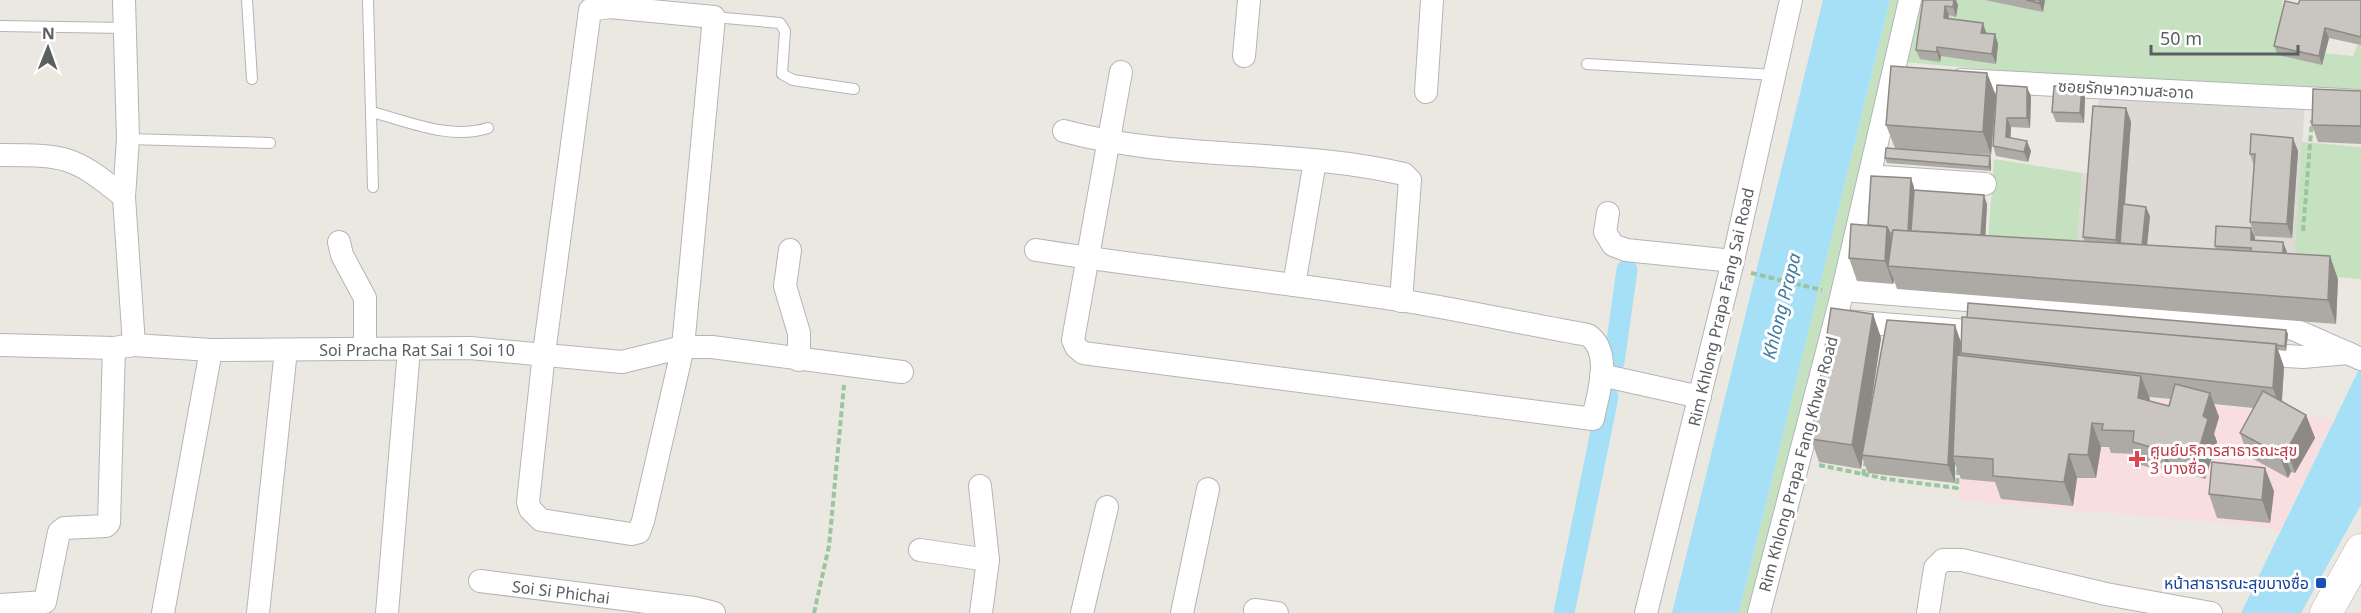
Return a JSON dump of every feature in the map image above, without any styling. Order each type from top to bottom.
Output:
[{"type":"main road","points":[[2326,613],[2361,550]]},
{"type":"street","points":[[0,605],[45,602],[59,532],[64,528],[106,526],[109,523],[124,346],[124,197],[129,139],[124,0]]},
{"type":"street","points":[[1245,56],[1249,0]]},
{"type":"street","points":[[1426,92],[1432,0]]},
{"type":"street","name":"Rim Khlong Prapa Fang Sai Road","points":[[1646,613],[1733,261],[1791,0]]},
{"type":"street","name":"Rim Khlong Prapa Fang Khwa Road","points":[[1759,613],[1835,320],[1832,290],[1869,176],[1910,0]]},
{"type":"street","points":[[609,4],[714,17],[683,347],[643,521],[639,532],[631,534],[552,523],[541,520],[530,509],[544,353],[590,10],[609,4]]},
{"type":"street","points":[[1036,250],[1086,258],[1294,285],[1401,301],[1587,335],[1598,341],[1601,353],[1601,375],[1593,419],[1083,353],[1076,347],[1073,340],[1086,258],[1121,72]]},
{"type":"street","points":[[1891,76],[1914,78]]},
{"type":"street","name":"ซอยรักษาความสะอาด","points":[[1937,79],[2361,101]]},
{"type":"street","points":[[1064,131],[1107,142],[1315,161],[1404,174],[1410,180],[1401,301]]},
{"type":"street","points":[[0,155],[52,155],[69,159],[88,169],[124,197]]},
{"type":"street","points":[[1294,285],[1315,161]]},
{"type":"street","points":[[1869,176],[1985,184]]},
{"type":"street","points":[[1608,213],[1605,232],[1609,241],[1620,248],[1733,261]]},
{"type":"street","points":[[339,242],[342,255],[365,298],[365,349]]},
{"type":"street","points":[[790,250],[785,286],[799,333],[799,360]]},
{"type":"street","points":[[1832,290],[2262,324],[2293,329],[2357,357]]},
{"type":"street","points":[[1835,320],[2015,335]]},
{"type":"street","name":"Soi Pracha Rat Sai 1 Soi 10","points":[[0,345],[124,346],[211,350],[470,348],[544,353],[622,362],[683,347],[712,347],[902,372]]},
{"type":"street","points":[[163,613],[211,350]]},
{"type":"street","points":[[258,613],[286,350]]},
{"type":"street","points":[[387,613],[410,350]]},
{"type":"street","points":[[2228,352],[2303,357],[2357,357]]},
{"type":"street","points":[[1601,375],[1700,397]]},
{"type":"street","points":[[980,486],[988,560],[981,613]]},
{"type":"street","points":[[1182,613],[1208,489]]},
{"type":"street","points":[[1082,613],[1107,507]]},
{"type":"street","points":[[920,550],[988,560]]},
{"type":"street","points":[[1928,613],[1935,568],[1943,560],[1962,560],[2106,594],[2211,613]]},
{"type":"street","name":"Soi Si Phichai","points":[[480,581],[694,608],[714,613]]},
{"type":"street","points":[[1255,610],[1277,613]]},
{"type":"lane","points":[[246,0],[252,79]]},
{"type":"lane","points":[[368,0],[373,187]]},
{"type":"lane","points":[[714,17],[780,23],[785,31],[782,74],[793,80],[854,89]]},
{"type":"lane","points":[[0,26],[125,28]]},
{"type":"lane","points":[[1587,64],[1775,75]]},
{"type":"lane","points":[[372,112],[442,132],[475,132],[488,128]]},
{"type":"lane","points":[[129,139],[270,143]]},
{"type":"path","points":[[2303,231],[2314,99]]},
{"type":"path","points":[[1752,273],[1832,290]]},
{"type":"path","points":[[814,613],[829,546],[846,366]]},
{"type":"path","points":[[1863,474],[1867,451]]},
{"type":"path","points":[[1798,460],[1863,474],[1957,488],[1959,456]]},
{"type":"shaded area","points":[[2099,94],[2305,103],[2293,274],[2076,261],[2082,173],[2093,174]]},
{"type":"shaded area","name":"ศูนย์บริการสาธารณะสุข 3 บางซื่อ","points":[[1964,377],[2334,419],[2279,533],[2258,526],[1959,500]]},
{"type":"green space","points":[[1890,0],[1903,0],[1750,613],[1739,613]]},
{"type":"green space","points":[[1919,0],[2283,0],[2277,48],[2353,56],[2361,36],[2361,96],[2085,78],[1903,62]]},
{"type":"green space","points":[[2302,142],[2361,147],[2361,279],[2293,274]]},
{"type":"green space","points":[[1994,159],[2082,173],[2076,261],[1987,254]]},
{"type":"water","name":"Khlong Prapa","points":[[1823,0],[1890,0],[1739,613],[1672,613]]},
{"type":"water","points":[[2361,365],[2361,505],[2301,613],[2241,613]]},
{"type":"building","points":[[1923,0],[1954,0],[1953,7],[1945,6],[1944,18],[1983,23],[1981,33],[1995,34],[1992,54],[1937,47],[1937,52],[1916,50]]},
{"type":"building","points":[[2300,0],[2361,0],[2361,37],[2325,28],[2319,56],[2274,46],[2285,1],[2298,4]]},
{"type":"building","points":[[1891,66],[1987,73],[1983,132],[1886,125]]},
{"type":"building","points":[[1997,85],[2027,87],[2027,118],[2007,118],[2006,137],[2027,141],[2024,152],[1993,146]]},
{"type":"building","points":[[2054,86],[2082,87],[2080,113],[2052,112]]},
{"type":"building","points":[[2313,89],[2361,91],[2361,126],[2312,125]]},
{"type":"building","points":[[2093,106],[2126,108],[2116,240],[2083,237]]},
{"type":"building","points":[[2251,134],[2293,138],[2287,224],[2250,222],[2255,154],[2250,154]]},
{"type":"building","points":[[1886,148],[1990,156],[1989,167],[1885,158]]},
{"type":"building","points":[[1871,176],[1911,178],[1908,231],[1893,230],[1892,234],[1887,227],[1868,225]]},
{"type":"building","points":[[1914,190],[1984,195],[1981,235],[1911,231]]},
{"type":"building","points":[[2123,204],[2146,207],[2142,245],[2120,243]]},
{"type":"building","points":[[1851,224],[1887,227],[1885,261],[1849,258]]},
{"type":"building","points":[[2216,226],[2251,228],[2251,240],[2283,242],[2283,253],[2251,252],[2251,248],[2215,246]]},
{"type":"building","points":[[1893,230],[2330,256],[2328,300],[1888,266]]},
{"type":"building","points":[[1968,303],[2286,330],[2285,346],[1967,318]]},
{"type":"building","points":[[1831,308],[1873,314],[1852,445],[1811,439]]},
{"type":"building","points":[[1962,317],[2276,344],[2273,388],[1961,353]]},
{"type":"building","points":[[1887,320],[1955,325],[1948,465],[1862,455]]},
{"type":"building","points":[[1957,355],[2141,376],[2138,398],[2169,406],[2175,384],[2210,393],[2203,416],[2208,419],[2197,456],[2163,445],[2161,450],[2133,442],[2134,431],[2102,430],[2103,424],[2092,423],[2088,455],[2069,454],[2064,482],[1993,476],[1993,459],[1953,456]]},
{"type":"building","points":[[2263,391],[2306,415],[2287,450],[2283,449],[2279,454],[2240,433]]},
{"type":"building","points":[[2212,462],[2265,468],[2262,500],[2209,494]]},
{"type":"waterway","points":[[1614,362],[1627,270]]},
{"type":"waterway","points":[[1564,613],[1608,397]]},
{"type":"place","name":"ศูนย์บริการสาธารณะสุข 3 บางซื่อ","points":[[2137,459]]},
{"type":"place","name":"หน้าสาธารณะสุขบางซื่อ","points":[[2321,583]]}]
